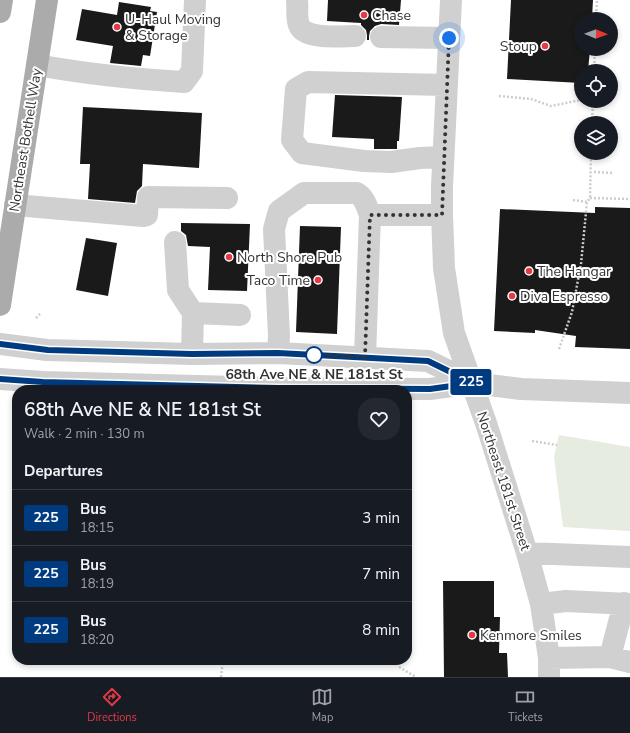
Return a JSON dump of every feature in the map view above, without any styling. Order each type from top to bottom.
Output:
[{"type":"main road","points":[[0,12],[2,0]]},
{"type":"main road","name":"Northeast Bothell Way","points":[[0,305],[47,0]]},
{"type":"street","points":[[37,65],[66,71],[135,79],[184,82],[192,71],[195,0]]},
{"type":"street","points":[[297,0],[298,25],[302,32],[311,35],[355,36]]},
{"type":"street","name":"Northeast 181st Street","points":[[451,0],[443,157],[442,215],[444,268],[454,333],[473,383],[528,553],[541,604],[549,668]]},
{"type":"street","points":[[381,37],[449,38]]},
{"type":"street","points":[[443,157],[420,158],[391,162],[364,161],[302,153],[292,140],[296,89],[308,82],[447,85]]},
{"type":"street","points":[[278,353],[279,336],[274,229],[279,211],[304,193],[357,193],[365,202],[370,215],[365,357]]},
{"type":"street","points":[[15,205],[143,216],[147,215],[148,197],[226,198]]},
{"type":"street","points":[[370,215],[442,215]]},
{"type":"street","points":[[174,242],[178,290],[192,313],[192,354]]},
{"type":"street","points":[[192,313],[240,315]]},
{"type":"street","points":[[0,344],[48,350],[192,354],[278,353],[428,361],[473,383]]},
{"type":"street","points":[[0,379],[43,382],[160,385]]},
{"type":"street","points":[[412,389],[430,389],[473,383],[521,389],[630,393]]},
{"type":"street","points":[[528,553],[630,557]]},
{"type":"street","points":[[541,604],[566,601],[627,603],[620,660],[549,668]]},
{"type":"path","points":[[596,12],[597,0]]},
{"type":"path","points":[[500,96],[531,99],[551,106],[574,101]]},
{"type":"path","points":[[559,349],[574,305],[581,264],[587,202],[590,198],[591,160]]},
{"type":"path","points":[[594,172],[612,173]]},
{"type":"path","points":[[590,198],[630,199]]},
{"type":"path","points":[[573,200],[587,202]]},
{"type":"path","points":[[36,318],[40,314]]},
{"type":"path","points":[[532,441],[557,445]]},
{"type":"path","points":[[221,677],[222,665]]},
{"type":"path","points":[[399,667],[416,677]]},
{"type":"shaded area","points":[[559,435],[630,447],[630,531],[563,527],[554,457]]},
{"type":"building","name":"Chase","points":[[328,0],[401,0],[399,25],[381,24],[375,26],[370,31],[369,40],[367,40],[366,30],[361,23],[327,21]]},
{"type":"building","points":[[511,0],[593,0],[592,12],[574,12],[574,56],[589,56],[589,64],[574,64],[574,83],[507,79]]},
{"type":"building","name":"U-Haul Moving & Storage","points":[[119,2],[151,7],[150,11],[157,12],[150,56],[143,55],[141,66],[110,63],[113,46],[76,40],[82,9],[117,15]]},
{"type":"building","points":[[335,95],[402,97],[399,141],[397,141],[397,149],[374,149],[374,139],[332,137]]},
{"type":"building","points":[[83,107],[202,113],[199,168],[143,164],[142,186],[137,191],[135,203],[88,199],[90,164],[80,164]]},
{"type":"building","points":[[595,207],[630,208],[630,349],[575,347],[576,336],[535,330],[535,333],[494,331],[500,209],[595,213]]},
{"type":"building","name":"North Shore Pub","points":[[181,223],[250,224],[247,291],[208,290],[210,247],[188,246],[186,235],[181,231]]},
{"type":"building","name":"Taco Time","points":[[300,226],[341,227],[337,334],[296,332]]},
{"type":"building","points":[[86,238],[117,243],[108,296],[76,290]]},
{"type":"building","name":"Kenmore Smiles","points":[[443,581],[494,581],[494,617],[500,617],[499,653],[507,653],[508,677],[444,677]]},
{"type":"bus line","name":"225","points":[[0,344],[48,350],[192,354],[278,353],[428,361],[473,383],[430,389],[412,389]]},
{"type":"bus line","name":"225","points":[[0,379],[43,382],[157,385]]},
{"type":"place","name":"Chase","points":[[364,15]]},
{"type":"place","name":"U-Haul Moving & Storage","points":[[117,27]]},
{"type":"place","name":"Stoup","points":[[545,46]]},
{"type":"place","name":"North Shore Pub","points":[[229,257]]},
{"type":"place","name":"The Hangar","points":[[529,271]]},
{"type":"place","name":"Taco Time","points":[[318,280]]},
{"type":"place","name":"Diva Espresso","points":[[512,296]]},
{"type":"place","name":"68th Ave NE & NE 181st St","points":[[314,355]]},
{"type":"place","name":"Kenmore Smiles","points":[[472,635]]},
{"type":"route","points":[[314,355],[307,354],[365,357],[370,215],[442,215],[443,157],[449,38]]}]
